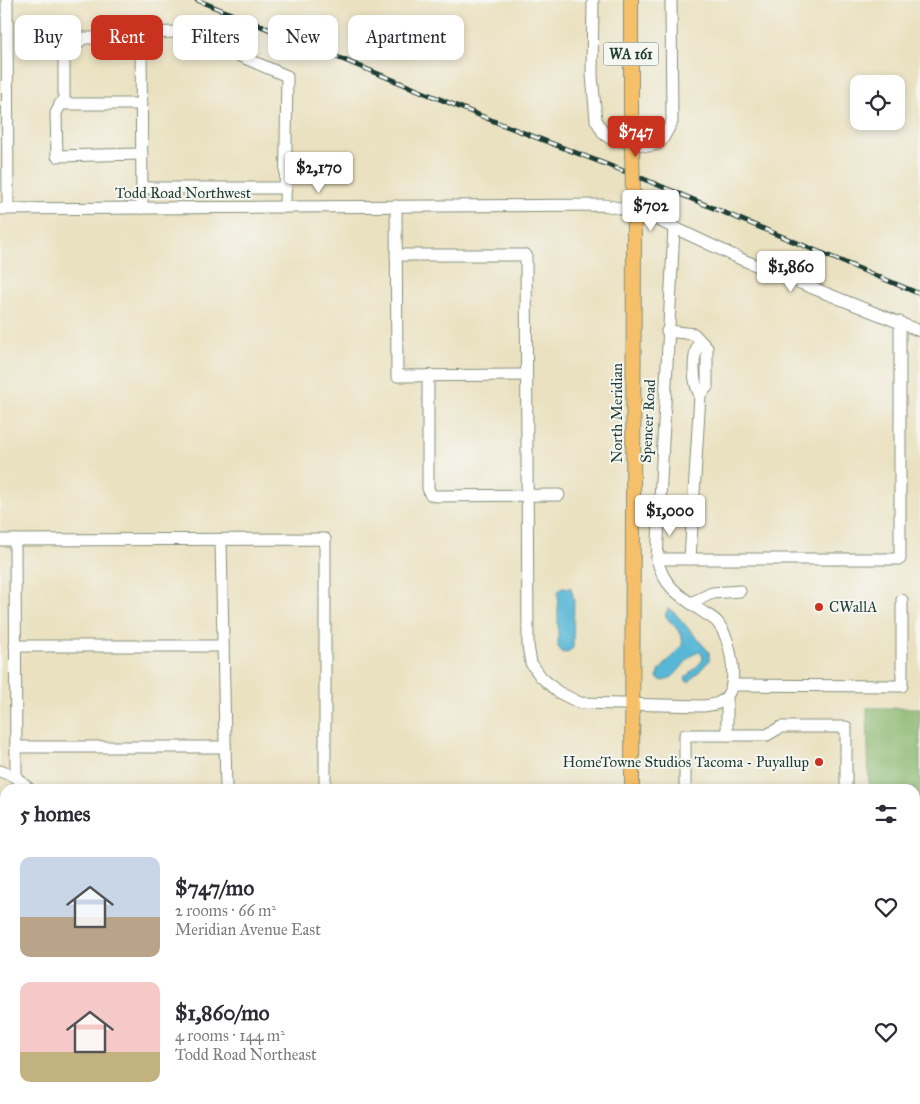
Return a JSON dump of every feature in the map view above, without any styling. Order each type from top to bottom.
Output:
[{"type":"main road","name":"North Meridian","points":[[631,0],[634,237],[632,784]]},
{"type":"street","points":[[4,209],[7,0]]},
{"type":"street","points":[[593,0],[592,75],[596,120],[604,134],[611,139],[649,146],[658,144],[662,140],[672,122],[671,0]]},
{"type":"street","points":[[163,34],[185,34],[287,76],[286,207]]},
{"type":"street","points":[[91,38],[84,38],[72,45],[64,60],[64,98],[56,113],[57,156],[142,154]]},
{"type":"street","points":[[141,60],[142,208]]},
{"type":"street","points":[[60,104],[142,104]]},
{"type":"street","points":[[142,188],[286,188]]},
{"type":"street","name":"Todd Road Northwest","points":[[4,209],[604,205],[636,212],[743,260],[920,331]]},
{"type":"street","points":[[396,206],[397,376],[526,376]]},
{"type":"street","name":"Spencer Road","points":[[674,228],[667,331],[657,559],[664,580],[717,621],[727,638],[730,649],[732,685],[727,697]]},
{"type":"street","points":[[396,255],[526,255],[528,646],[531,663],[540,677],[568,699],[594,705],[704,706],[717,704],[727,697]]},
{"type":"street","points":[[657,559],[900,559],[900,322]]},
{"type":"street","points":[[667,331],[690,333],[698,337],[700,341],[696,348],[695,386],[700,395],[690,559]]},
{"type":"street","points":[[428,376],[428,488],[430,494],[435,496],[559,496]]},
{"type":"street","points":[[0,540],[325,539],[325,784]]},
{"type":"street","points":[[15,540],[16,777]]},
{"type":"street","points":[[221,540],[226,784]]},
{"type":"street","points":[[692,603],[712,593],[740,591]]},
{"type":"street","points":[[732,685],[902,686],[902,600]]},
{"type":"street","points":[[15,646],[223,646]]},
{"type":"street","points":[[727,697],[728,735]]},
{"type":"street","points":[[686,784],[685,735],[767,735],[782,727],[846,727],[846,784]]},
{"type":"street","points":[[16,747],[225,747]]},
{"type":"street","points":[[0,771],[16,777],[24,784]]},
{"type":"green space","points":[[867,708],[920,708],[920,784],[869,784]]},
{"type":"water","points":[[562,587],[571,588],[574,599],[573,648],[566,653],[561,652],[558,647],[558,592]]},
{"type":"water","points":[[668,609],[674,612],[709,652],[709,661],[689,682],[685,678],[702,661],[703,657],[700,652],[695,653],[669,679],[663,681],[657,678],[660,670],[682,645],[680,632],[665,615]]},
{"type":"railway","points":[[197,0],[501,124],[634,175],[920,294]]},
{"type":"place","name":"CWallA","points":[[819,607]]},
{"type":"place","name":"HomeTowne Studios Tacoma - Puyallup","points":[[819,762]]}]
